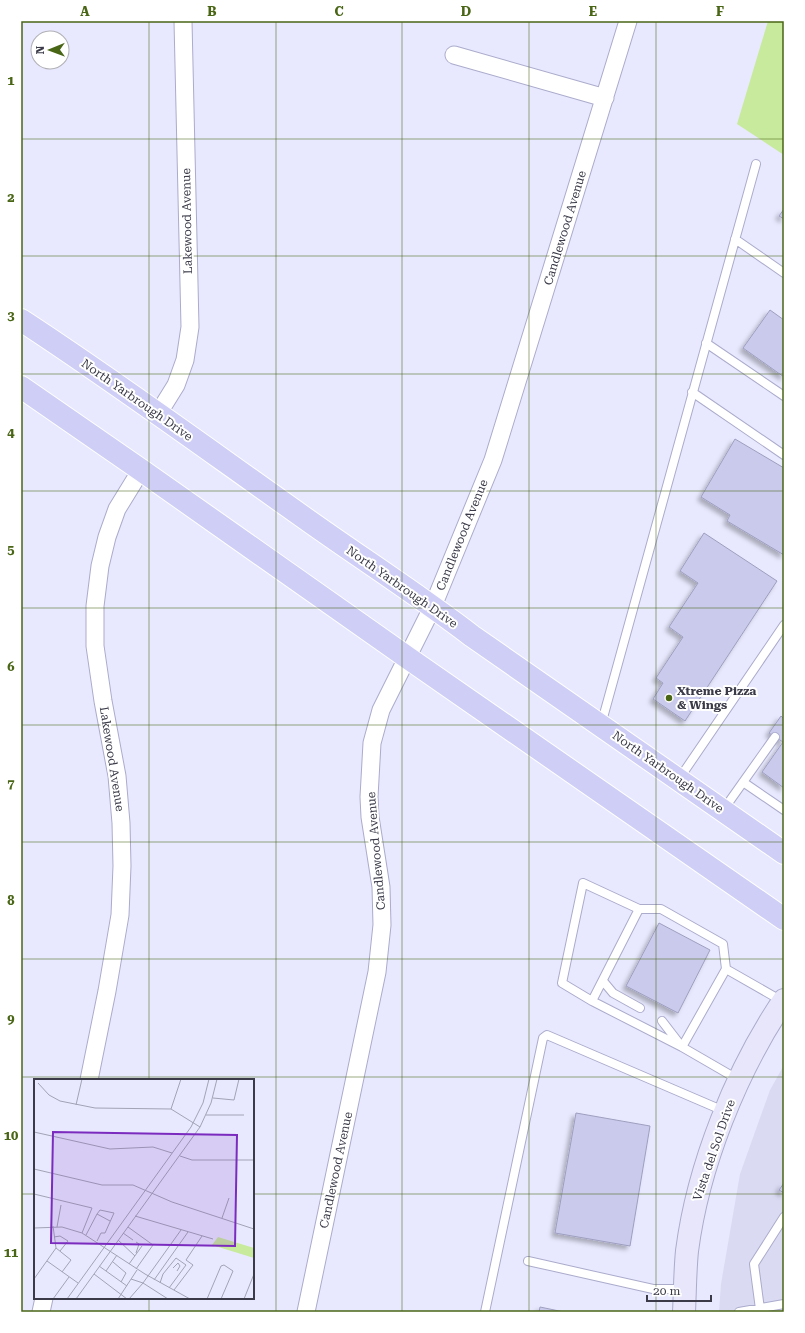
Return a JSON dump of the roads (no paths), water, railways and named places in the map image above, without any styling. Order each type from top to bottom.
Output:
[{"type":"main road","name":"North Yarbrough Drive","points":[[21,320],[158,414],[353,553],[433,606],[472,636],[780,848]]},
{"type":"main road","points":[[21,387],[784,919]]},
{"type":"main road","name":"Vista del Sol Drive","points":[[684,1312],[687,1251],[696,1204],[708,1159],[725,1111],[739,1080],[768,1023],[783,1001]]},
{"type":"street","name":"Lakewood Avenue","points":[[158,414],[176,385],[185,360],[190,327],[183,21]]},
{"type":"street","name":"Candlewood Avenue","points":[[306,1312],[378,972],[382,925],[381,887],[369,804],[372,743],[381,710],[433,606],[493,460],[628,21]]},
{"type":"street","points":[[454,55],[605,98]]},
{"type":"street","name":"Lakewood Avenue","points":[[89,1079],[107,991],[120,915],[122,866],[121,823],[117,776],[103,702],[95,646],[95,606],[100,566],[107,537],[117,509],[141,470]]},
{"type":"street","points":[[41,1312],[44,1299]]},
{"type":"lane","points":[[601,725],[756,164]]},
{"type":"lane","points":[[735,239],[784,273]]},
{"type":"lane","points":[[706,343],[784,396]]},
{"type":"lane","points":[[692,392],[784,455]]},
{"type":"lane","points":[[679,779],[784,625]]},
{"type":"lane","points":[[723,810],[775,737]]},
{"type":"lane","points":[[744,782],[784,810]]},
{"type":"lane","points":[[682,1047],[726,969],[723,944],[661,909],[639,909],[583,883],[562,982],[592,1001],[682,1047],[739,1080]]},
{"type":"lane","points":[[592,1001],[639,909]]},
{"type":"lane","points":[[726,969],[783,1001]]},
{"type":"lane","points":[[603,981],[612,993],[640,1008]]},
{"type":"lane","points":[[662,1020],[682,1047]]},
{"type":"lane","points":[[486,1312],[543,1038],[547,1036],[725,1111]]},
{"type":"lane","points":[[760,1308],[754,1264],[784,1217]]},
{"type":"lane","points":[[528,1261],[653,1289],[685,1289]]},
{"type":"lane","points":[[739,1312],[784,1304]]},
{"type":"place","name":"Xtreme Pizza & Wings","points":[[669,698]]}]
